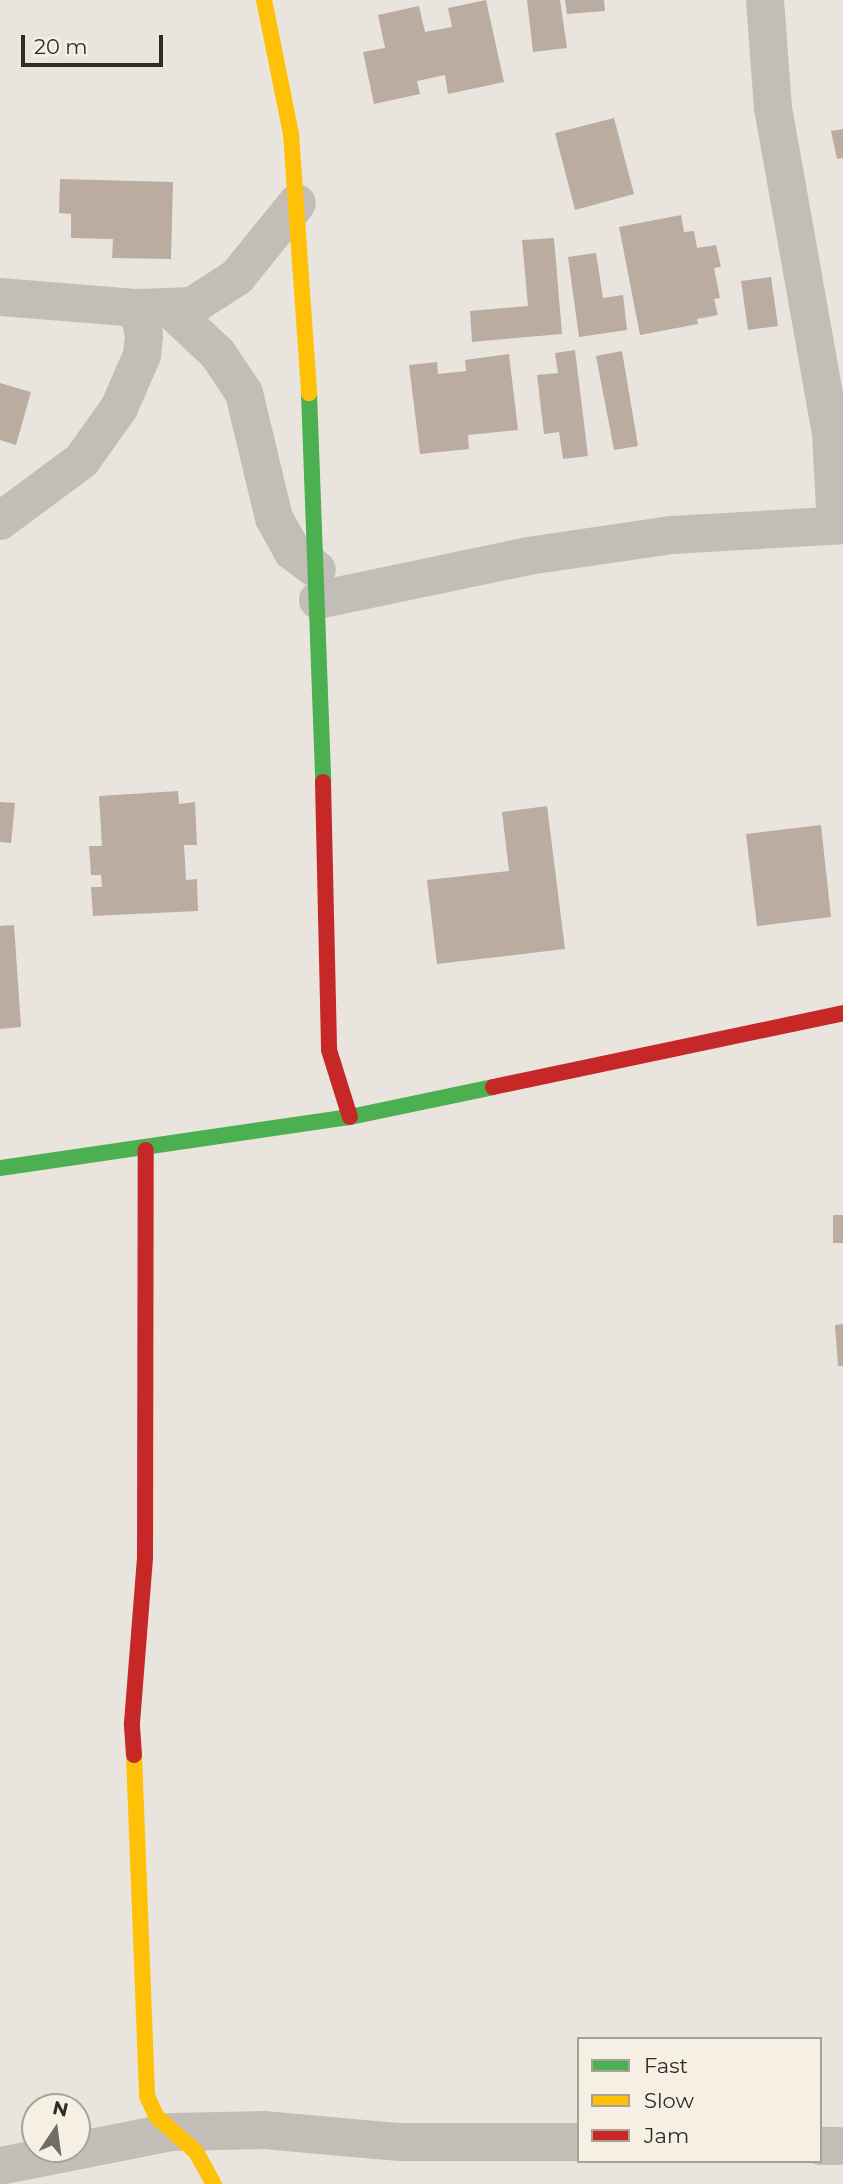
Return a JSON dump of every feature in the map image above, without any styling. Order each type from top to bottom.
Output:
[{"type":"street","points":[[264,0],[291,134],[297,203],[317,585],[329,1050],[350,1117]]},
{"type":"street","points":[[317,585],[672,535],[839,525],[831,435],[773,108],[765,0]]},
{"type":"street","points":[[0,297],[153,308],[192,306],[237,277],[297,203]]},
{"type":"street","points":[[0,521],[82,460],[119,408],[142,355],[144,335],[153,308]]},
{"type":"street","points":[[153,308],[218,354],[244,393],[274,519],[292,551],[317,585]]},
{"type":"street","points":[[0,1168],[146,1150],[350,1117],[843,1013]]},
{"type":"street","points":[[146,1150],[145,1544],[132,1723],[143,1910],[147,2096],[171,2132],[196,2152],[214,2184]]},
{"type":"street","points":[[0,2166],[171,2132],[264,2130],[399,2143],[577,2142]]},
{"type":"building","points":[[486,0],[504,82],[448,94],[445,75],[417,81],[420,94],[374,104],[363,52],[385,48],[378,15],[419,6],[425,32],[452,27],[448,8]]},
{"type":"building","points":[[527,0],[560,0],[567,48],[533,52]]},
{"type":"building","points":[[565,0],[604,0],[605,11],[567,14]]},
{"type":"building","points":[[614,118],[634,194],[575,210],[555,133]]},
{"type":"building","points":[[843,129],[843,158],[837,159],[831,131]]},
{"type":"building","points":[[60,179],[173,182],[171,259],[112,258],[113,239],[71,238],[71,214],[59,213]]},
{"type":"building","points":[[681,215],[684,232],[694,231],[697,248],[716,245],[721,267],[714,268],[720,298],[714,299],[718,315],[697,319],[698,324],[640,335],[619,227]]},
{"type":"building","points":[[554,238],[562,334],[472,342],[470,311],[528,306],[522,240]]},
{"type":"building","points":[[596,253],[603,298],[623,295],[627,330],[579,337],[568,257]]},
{"type":"building","points":[[771,277],[778,326],[748,330],[741,281]]},
{"type":"building","points":[[575,350],[588,456],[563,459],[559,432],[544,434],[537,375],[558,373],[555,353]]},
{"type":"building","points":[[622,351],[638,446],[614,450],[596,356]]},
{"type":"building","points":[[509,354],[518,430],[468,435],[469,449],[420,454],[409,365],[437,362],[438,374],[466,371],[465,360]]},
{"type":"building","points":[[0,383],[31,392],[16,445],[0,440]]},
{"type":"building","points":[[178,791],[179,804],[195,802],[197,845],[184,845],[186,880],[197,879],[198,911],[93,916],[91,887],[102,887],[101,875],[91,875],[89,846],[102,846],[99,796]]},
{"type":"building","points":[[0,802],[15,803],[11,843],[0,842]]},
{"type":"building","points":[[547,806],[565,949],[437,964],[427,880],[509,871],[502,812]]},
{"type":"building","points":[[821,825],[831,917],[757,926],[746,834]]},
{"type":"building","points":[[14,925],[21,1027],[0,1029],[0,926]]},
{"type":"building","points":[[833,1215],[843,1215],[843,1243],[833,1243]]},
{"type":"building","points":[[843,1324],[843,1366],[838,1366],[835,1325]]},
{"type":"traffic: fast","points":[[309,393],[323,782]]},
{"type":"traffic: fast","points":[[0,1168],[350,1117],[493,1087]]},
{"type":"traffic: slow","points":[[264,0],[291,134],[309,393]]},
{"type":"traffic: slow","points":[[134,1755],[147,2096],[157,2117],[196,2152],[214,2184]]},
{"type":"traffic: jam","points":[[323,782],[329,1050],[350,1117]]},
{"type":"traffic: jam","points":[[493,1087],[843,1013]]},
{"type":"traffic: jam","points":[[134,1755],[132,1723],[145,1557],[146,1150]]}]
